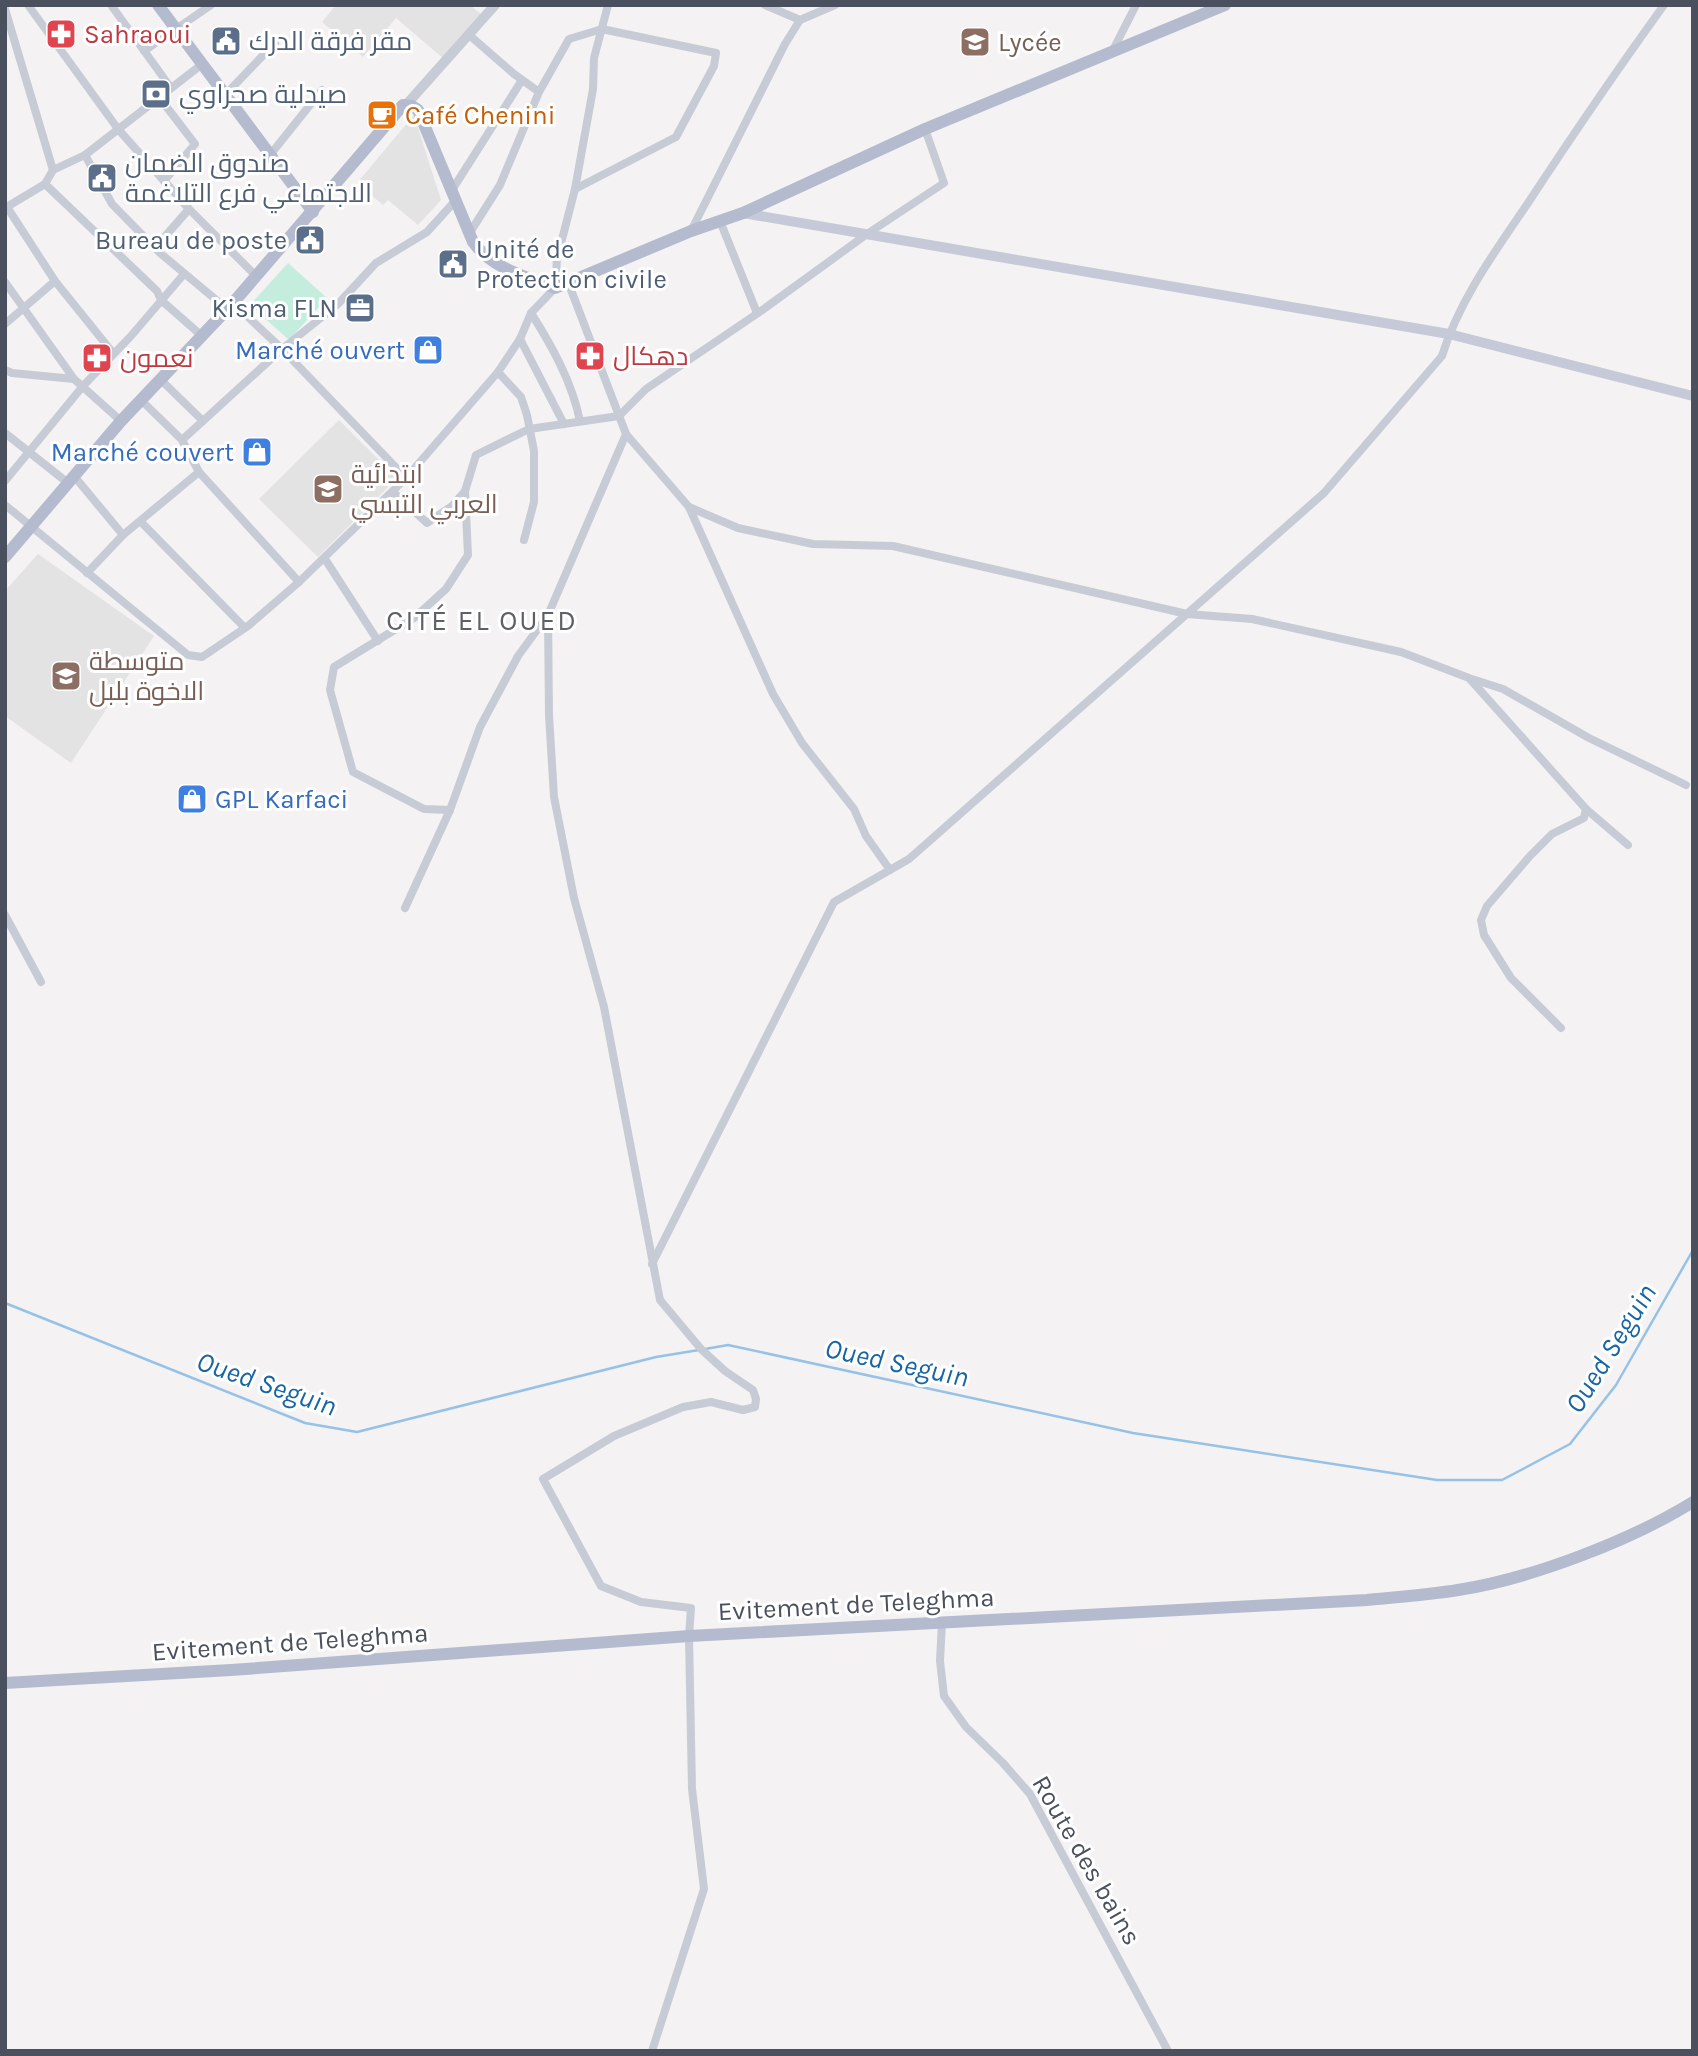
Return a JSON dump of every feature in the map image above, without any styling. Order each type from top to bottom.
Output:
[{"type":"main road","points":[[158,5],[313,212]]},
{"type":"main road","points":[[5,556],[121,421],[230,306],[313,212],[400,107],[412,106],[418,110],[469,234],[484,257],[501,267],[555,288],[691,231],[743,213],[925,129],[1225,5]]},
{"type":"main road","points":[[743,213],[1449,334],[1693,396]]},
{"type":"main road","name":"Evitement de Teleghma","points":[[5,1683],[231,1670],[689,1636],[1367,1600],[1459,1590],[1531,1572],[1623,1538],[1693,1502]]},
{"type":"street","points":[[28,5],[118,129],[189,209],[256,276]]},
{"type":"street","points":[[111,5],[171,89]]},
{"type":"street","points":[[144,51],[211,5]]},
{"type":"street","points":[[5,505],[188,655],[194,658],[202,657],[245,628],[325,559],[406,478],[498,372],[520,339],[530,313],[555,288],[557,259],[575,189],[593,89],[594,58],[608,5]]},
{"type":"street","points":[[765,5],[800,20]]},
{"type":"street","points":[[691,231],[785,44],[800,20],[835,5]]},
{"type":"street","points":[[1111,54],[1136,5]]},
{"type":"street","points":[[652,1264],[834,901],[909,859],[1324,493],[1442,356],[1449,334],[1489,260],[1664,5]]},
{"type":"street","points":[[406,105],[489,7]]},
{"type":"street","points":[[5,9],[53,170]]},
{"type":"street","points":[[469,234],[500,185],[539,92],[569,38],[602,29],[716,53],[714,66],[676,137],[575,189]]},
{"type":"street","points":[[468,34],[539,92]]},
{"type":"street","points":[[225,96],[275,43]]},
{"type":"street","points":[[113,353],[55,281],[6,208],[45,184],[53,170],[85,155],[201,65]]},
{"type":"street","points":[[182,440],[282,349],[337,305],[376,263],[427,232],[454,195],[522,80]]},
{"type":"street","points":[[270,155],[322,90]]},
{"type":"street","points":[[159,97],[195,144],[164,181]]},
{"type":"street","points":[[450,810],[424,809],[353,772],[330,690],[334,667],[414,618],[446,589],[467,555],[465,491],[476,455],[529,429],[619,416],[646,389],[944,183],[925,129]]},
{"type":"street","points":[[85,155],[112,204],[155,248],[184,274],[230,306],[282,349],[406,478]]},
{"type":"street","points":[[45,184],[157,291],[161,300],[202,336]]},
{"type":"street","points":[[155,248],[189,209]]},
{"type":"street","points":[[720,221],[757,313]]},
{"type":"street","points":[[5,481],[83,386],[131,336],[184,274]]},
{"type":"street","points":[[5,324],[55,281]]},
{"type":"street","points":[[5,282],[74,379],[121,421]]},
{"type":"street","points":[[568,282],[626,434],[689,507],[773,694],[802,743],[854,809],[866,836],[890,870]]},
{"type":"street","points":[[530,313],[549,341],[576,403],[580,421]]},
{"type":"street","points":[[520,339],[564,424]]},
{"type":"street","points":[[5,370],[74,379]]},
{"type":"street","points":[[498,372],[521,397],[534,452],[535,488],[531,520],[524,540]]},
{"type":"street","points":[[161,380],[203,421]]},
{"type":"street","points":[[142,400],[182,440],[200,471],[299,582]]},
{"type":"street","points":[[5,433],[29,453],[71,480],[123,535]]},
{"type":"street","points":[[405,908],[450,810],[480,727],[518,656],[548,615],[626,434]]},
{"type":"street","points":[[87,573],[123,535],[200,471]]},
{"type":"street","points":[[393,492],[427,523],[452,506],[465,491]]},
{"type":"street","points":[[689,507],[738,528],[813,544],[893,546],[1187,614],[1252,619],[1401,652],[1503,689],[1589,738],[1686,786]]},
{"type":"street","points":[[141,522],[245,628]]},
{"type":"street","points":[[325,559],[378,641]]},
{"type":"street","points":[[548,615],[549,715],[554,797],[574,898],[604,1007],[660,1300],[681,1327],[725,1371],[753,1390],[756,1399],[755,1407],[743,1410],[712,1402],[683,1407],[614,1436],[543,1479],[601,1586],[641,1602],[691,1608],[689,1636],[692,1789],[704,1889],[652,2051]]},
{"type":"street","points":[[1469,678],[1586,809],[1628,845]]},
{"type":"street","points":[[1561,1028],[1511,978],[1484,935],[1481,920],[1487,906],[1530,856],[1552,834],[1584,818],[1586,809]]},
{"type":"street","points":[[5,915],[41,982]]},
{"type":"street","name":"Route des bains","points":[[942,1622],[940,1661],[944,1696],[965,1727],[1003,1763],[1030,1794],[1168,2051]]},
{"type":"shaded area","points":[[336,5],[470,5],[482,15],[444,59],[396,18],[363,57],[322,22]]},
{"type":"shaded area","points":[[414,115],[441,200],[418,225],[388,200],[383,205],[357,183]]},
{"type":"shaded area","name":"ابتدائية العربي التبسي","points":[[339,420],[397,478],[318,557],[259,499]]},
{"type":"shaded area","name":"متوسطة الاخوة بلبل","points":[[38,554],[154,636],[71,763],[5,716],[5,591]]},
{"type":"green space","points":[[288,263],[327,298],[289,340],[250,305]]},
{"type":"waterway","name":"Oued Seguin","points":[[705,1349],[728,1345],[1133,1433],[1437,1480],[1502,1480],[1570,1444],[1616,1385],[1693,1250]]},
{"type":"waterway","name":"Oued Seguin","points":[[5,1303],[305,1423],[357,1432],[656,1357],[699,1350]]},
{"type":"place","name":"Sahraoui","points":[[61,34]]},
{"type":"place","name":"مقر فرقة الدرك","points":[[226,41]]},
{"type":"place","name":"Lycée","points":[[975,42]]},
{"type":"place","name":"صيدلية صحراوي","points":[[156,94]]},
{"type":"place","name":"Café Chenini","points":[[382,115]]},
{"type":"place","name":"صندوق الضمان الاجتماعي فرع التلاغمة","points":[[102,178]]},
{"type":"place","name":"Bureau de poste","points":[[310,240]]},
{"type":"place","name":"Unité de Protection civile","points":[[453,264]]},
{"type":"place","name":"Kisma FLN","points":[[360,308]]},
{"type":"place","name":"Marché ouvert","points":[[428,350]]},
{"type":"place","name":"دهكال","points":[[590,356]]},
{"type":"place","name":"نعمون","points":[[97,358]]},
{"type":"place","name":"Marché couvert","points":[[257,452]]},
{"type":"place","name":"ابتدائية العربي التبسي","points":[[328,489]]},
{"type":"place","name":"متوسطة الاخوة بلبل","points":[[66,676]]},
{"type":"place","name":"GPL Karfaci","points":[[192,799]]},
{"type":"district","name":"CITÉ EL OUED","points":[[482,620]]}]
